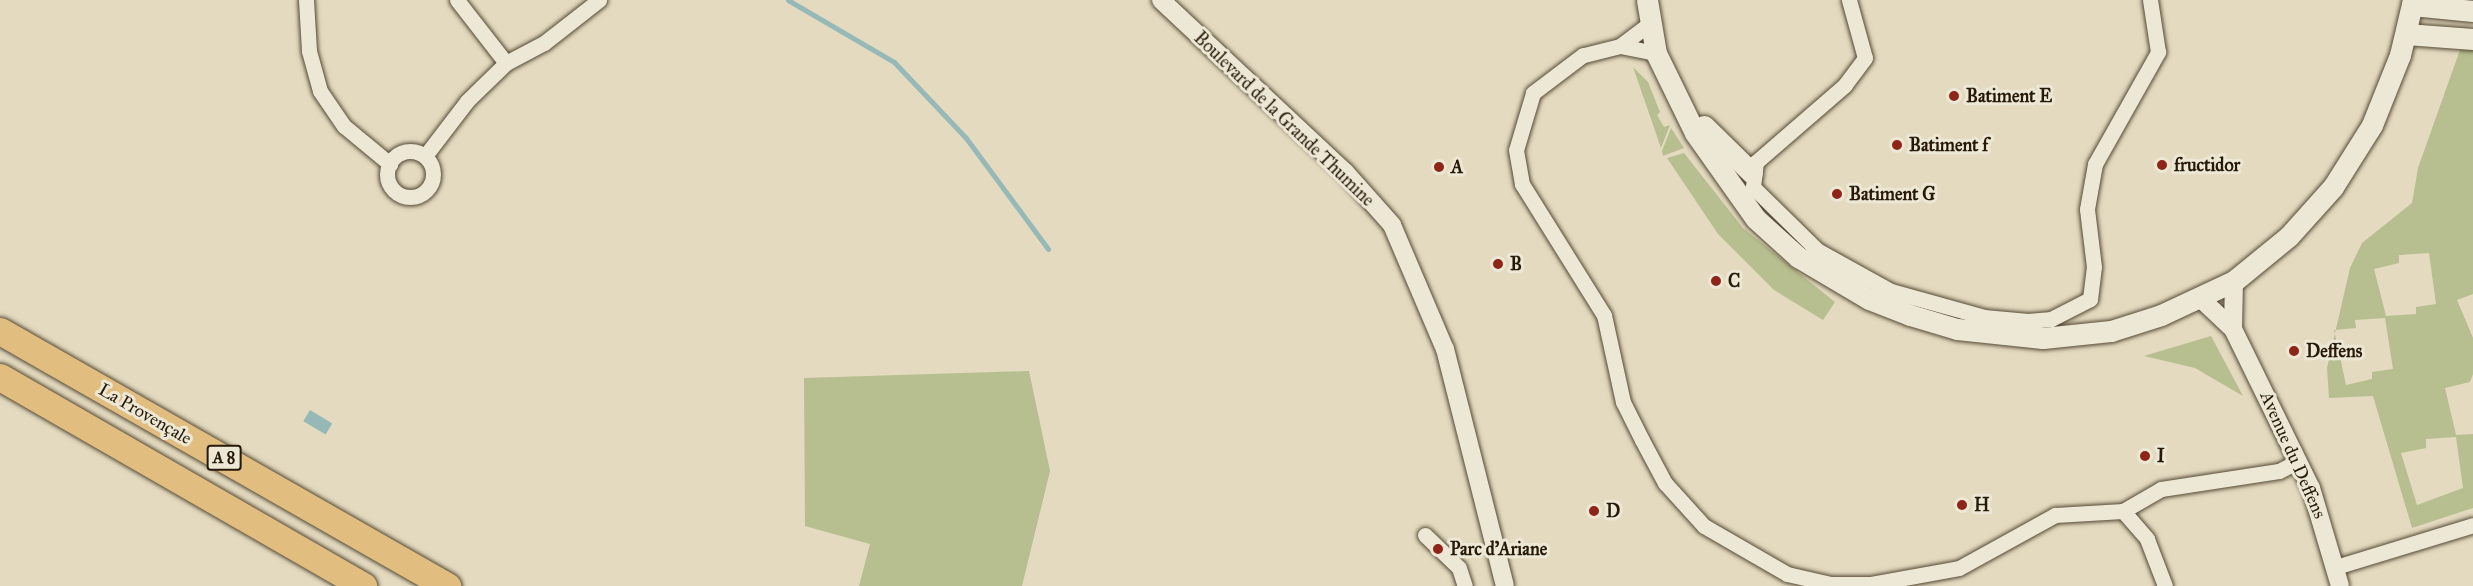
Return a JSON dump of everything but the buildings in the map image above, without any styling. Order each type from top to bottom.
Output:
[{"type":"highway","name":"La Provençale","points":[[0,331],[447,586]]},
{"type":"highway","name":"A 8","points":[[0,377],[363,586]]},
{"type":"main road","points":[[1647,0],[1648,24],[1656,53],[1710,158],[1756,219],[1798,257],[1869,300],[1958,329],[2043,338],[2111,331],[2200,298],[2234,281],[2289,236],[2338,180],[2372,125],[2406,34],[2413,3],[2473,11]]},
{"type":"main road","points":[[2406,34],[2473,39]]},
{"type":"main road","points":[[1664,72],[1717,144],[1754,168]]},
{"type":"street","points":[[306,0],[310,57],[320,91],[344,126],[390,164]]},
{"type":"street","points":[[457,0],[506,63]]},
{"type":"street","points":[[425,156],[467,101],[506,63],[544,43],[599,0]]},
{"type":"street","name":"Boulevard de la Grande Thumine","points":[[1161,0],[1345,172],[1392,225],[1445,349],[1505,586]]},
{"type":"street","points":[[1850,0],[1865,58],[1845,85],[1754,168],[1758,194],[1817,249],[1864,278],[1925,304],[2028,321],[2051,319],[2090,299],[2094,267],[2087,209],[2095,164],[2158,52],[2150,0]]},
{"type":"street","points":[[1648,24],[1620,46],[1583,55],[1533,93],[1516,150],[1522,184],[1604,315],[1623,402],[1665,483],[1704,526],[1785,580],[1831,584],[1929,574],[1959,568],[2055,515],[2123,511],[2161,489],[2272,473],[2299,461]]},
{"type":"street","points":[[1620,46],[1656,53]]},
{"type":"street","points":[[409,151],[425,156],[434,176],[415,197],[397,192],[390,183],[390,164],[409,151]]},
{"type":"street","name":"Avenue du Deffens","points":[[2233,329],[2234,281]]},
{"type":"street","name":"Avenue du Deffens","points":[[2200,298],[2233,329],[2299,461],[2336,567],[2340,586]]},
{"type":"street","points":[[2123,511],[2147,539],[2165,586]]},
{"type":"street","points":[[2336,567],[2473,525]]},
{"type":"street","points":[[1425,536],[1459,568],[1465,586]]},
{"type":"green space","points":[[2461,47],[2473,48],[2473,294],[2457,300],[2473,338],[2473,374],[2470,382],[2445,388],[2456,435],[2473,434],[2473,508],[2412,528],[2373,396],[2329,398],[2327,368],[2335,334],[2346,385],[2372,379],[2372,372],[2393,369],[2385,318],[2355,320],[2356,328],[2336,330],[2350,268],[2362,243],[2412,203],[2418,168]],"holes":[[[2429,253],[2436,304],[2416,307],[2416,314],[2386,316],[2374,269],[2399,263],[2399,255]],[[2456,437],[2463,488],[2417,505],[2401,453],[2426,448],[2426,439]]]},
{"type":"green space","points":[[1633,67],[1648,82],[1660,112],[1657,115],[1664,127],[1670,125],[1661,148]]},
{"type":"green space","points":[[1671,128],[1684,148],[1663,156],[1662,151]]},
{"type":"green space","points":[[1684,153],[1743,228],[1835,302],[1823,320],[1774,290],[1718,234],[1667,158]]},
{"type":"green space","points":[[2211,336],[2243,396],[2195,368],[2144,356]]},
{"type":"green space","points":[[1029,371],[1050,471],[1022,586],[859,586],[870,544],[805,526],[804,378]]},
{"type":"water","points":[[310,410],[332,423],[326,435],[303,421]]},
{"type":"waterway","points":[[788,0],[894,62],[966,138],[1048,249]]},
{"type":"place","name":"Batiment E","points":[[1954,96]]},
{"type":"place","name":"Batiment f","points":[[1897,145]]},
{"type":"place","name":"fructidor","points":[[2162,165]]},
{"type":"place","name":"A","points":[[1439,167]]},
{"type":"place","name":"Batiment G","points":[[1837,194]]},
{"type":"place","name":"B","points":[[1498,264]]},
{"type":"place","name":"C","points":[[1716,281]]},
{"type":"place","name":"Deffens","points":[[2294,351]]},
{"type":"place","name":"I","points":[[2145,456]]},
{"type":"place","name":"H","points":[[1962,505]]},
{"type":"place","name":"D","points":[[1594,511]]},
{"type":"place","name":"Parc d'Ariane","points":[[1438,549]]}]
